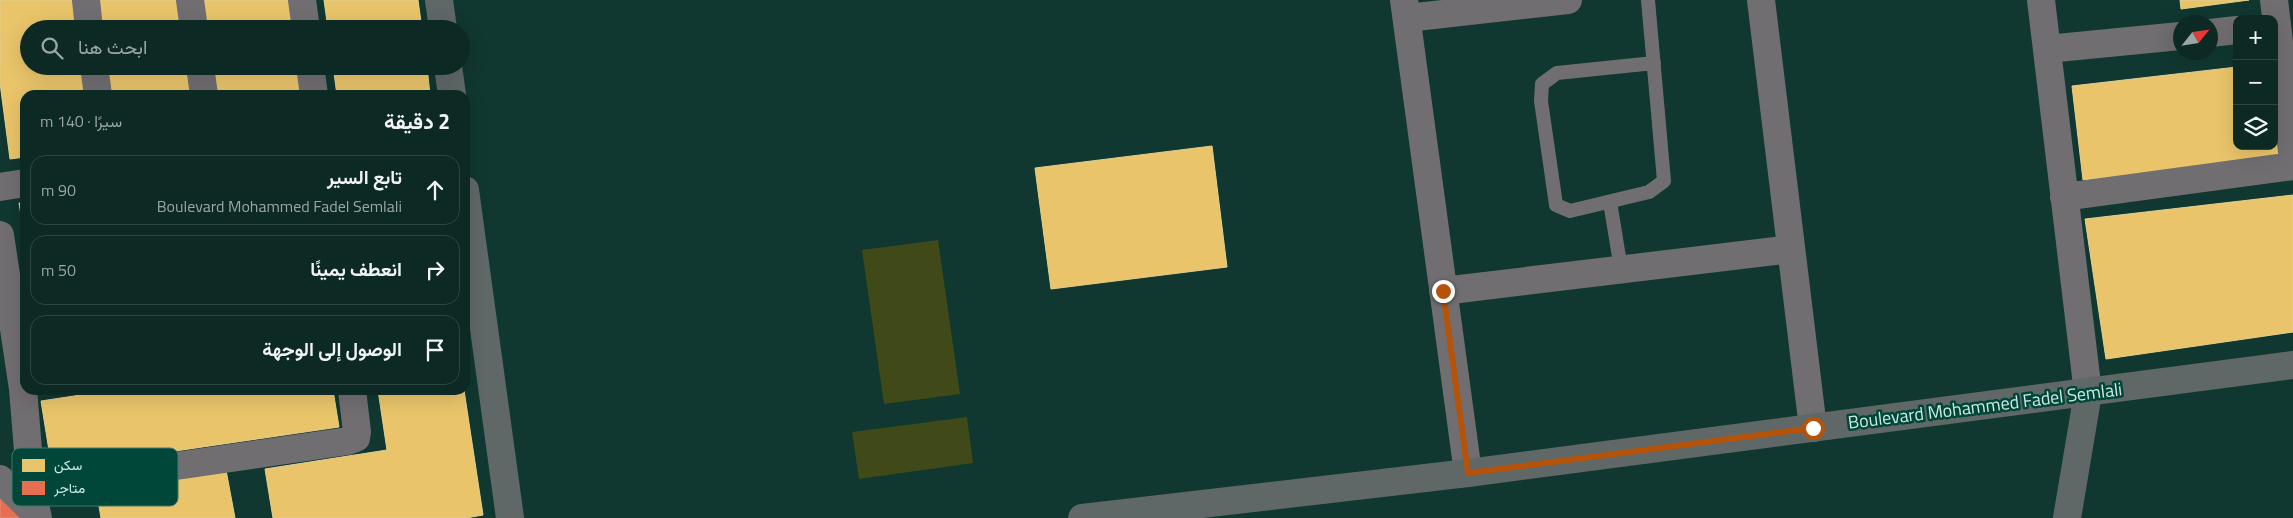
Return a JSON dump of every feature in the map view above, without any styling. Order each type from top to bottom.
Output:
[{"type":"street","points":[[86,0],[88,20]]},
{"type":"street","points":[[190,0],[193,20]]},
{"type":"street","points":[[302,0],[305,20]]},
{"type":"street","points":[[439,0],[442,20]]},
{"type":"street","points":[[1468,473],[1405,9],[1568,0]]},
{"type":"street","points":[[1762,0],[1813,428]]},
{"type":"street","points":[[2041,0],[2088,393],[2067,518]]},
{"type":"street","points":[[2218,32],[2233,30]]},
{"type":"street","points":[[2047,49],[2173,37]]},
{"type":"street","points":[[2278,42],[2293,160]]},
{"type":"street","points":[[95,75],[97,90]]},
{"type":"street","points":[[201,75],[203,90]]},
{"type":"street","points":[[311,75],[313,90]]},
{"type":"street","points":[[449,75],[451,90]]},
{"type":"street","points":[[2064,197],[2293,166]]},
{"type":"street","points":[[0,187],[20,184]]},
{"type":"street","points":[[0,235],[17,293],[20,334]]},
{"type":"street","points":[[1443,291],[1621,268],[1791,249]]},
{"type":"street","points":[[470,268],[473,314],[510,518]]},
{"type":"street","name":"Boulevard Mohammed Fadel Semlali","points":[[1082,518],[1468,473],[2293,365]]},
{"type":"street","points":[[24,395],[28,448]]},
{"type":"street","points":[[178,466],[348,441],[356,438],[358,432],[353,395]]},
{"type":"street","points":[[0,479],[12,491]]},
{"type":"street","points":[[26,506],[37,517]]},
{"type":"lane","points":[[1648,0],[1654,63],[1664,182],[1649,192],[1570,211],[1556,205],[1541,100],[1542,84],[1557,73],[1654,63]]},
{"type":"lane","points":[[1610,202],[1621,268]]},
{"type":"green space","points":[[938,240],[960,394],[884,404],[862,250]]},
{"type":"green space","points":[[967,417],[973,463],[859,479],[852,432]]},
{"type":"building: سكن","points":[[0,0],[82,0],[85,20],[20,20],[20,75],[92,75],[94,90],[20,90],[20,158],[10,159],[0,83]]},
{"type":"building: سكن","points":[[91,0],[184,0],[187,20],[94,20]]},
{"type":"building: سكن","points":[[201,0],[294,0],[297,20],[204,20]]},
{"type":"building: سكن","points":[[324,0],[418,0],[421,20],[327,20]]},
{"type":"building: سكن","points":[[2180,0],[2249,0],[2181,9]]},
{"type":"building: سكن","points":[[2233,67],[2233,150],[2278,150],[2279,158],[2083,180],[2072,86]]},
{"type":"building: سكن","points":[[101,75],[194,75],[196,90],[103,90]]},
{"type":"building: سكن","points":[[211,75],[304,75],[306,90],[212,90]]},
{"type":"building: سكن","points":[[334,75],[428,75],[429,90],[336,90]]},
{"type":"building: سكن","points":[[1212,146],[1227,267],[1051,289],[1035,168]]},
{"type":"building: سكن","points":[[2293,195],[2293,332],[2106,359],[2085,219]]},
{"type":"building: سكن","points":[[81,395],[334,395],[339,427],[178,451],[178,448],[49,448],[41,401]]},
{"type":"building: سكن","points":[[379,395],[465,395],[483,515],[466,518],[273,518],[265,469],[387,450]]},
{"type":"building: سكن","points":[[226,470],[235,518],[101,518],[99,506],[178,506],[178,479]]},
{"type":"building: متاجر","points":[[0,495],[23,518],[0,518]]},
{"type":"route","points":[[1443,291],[1468,473],[1813,428]]}]
